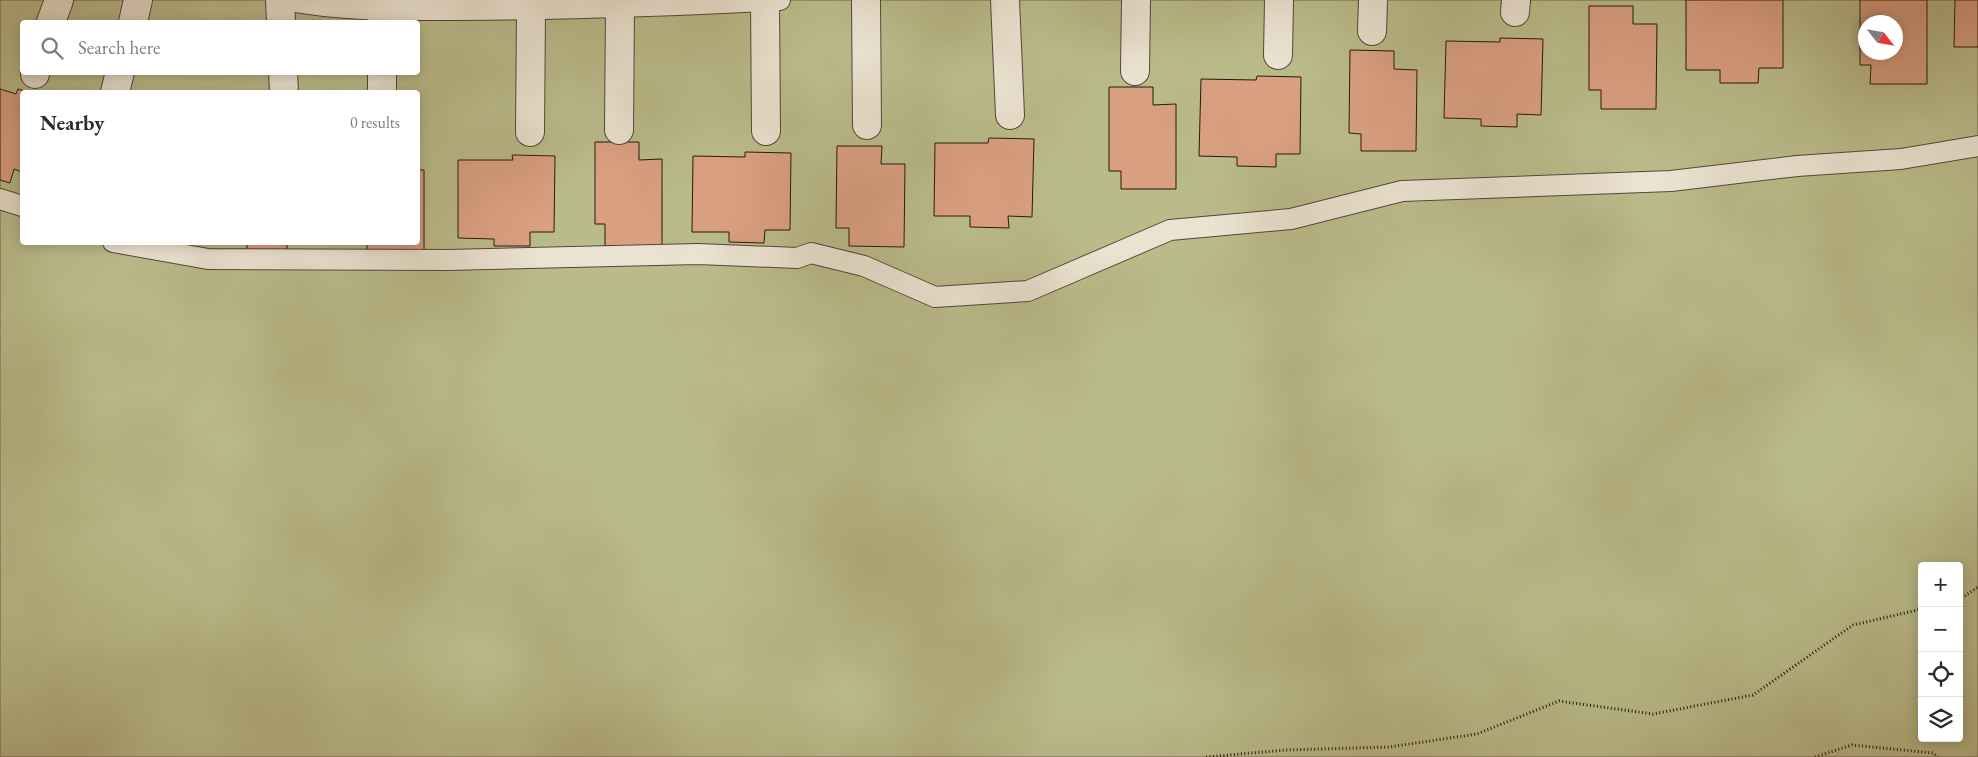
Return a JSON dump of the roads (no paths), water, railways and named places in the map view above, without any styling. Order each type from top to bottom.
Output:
[{"type":"street","points":[[53,20],[59,0]]},
{"type":"street","points":[[133,20],[138,0]]},
{"type":"street","points":[[281,20],[282,0]]},
{"type":"street","points":[[766,131],[772,0]]},
{"type":"street","points":[[866,0],[867,125]]},
{"type":"street","points":[[1005,0],[1010,114]]},
{"type":"street","points":[[1136,0],[1136,71]]},
{"type":"street","points":[[1278,55],[1279,0]]},
{"type":"street","points":[[1372,31],[1373,0]]},
{"type":"street","points":[[619,130],[620,7]]},
{"type":"street","points":[[530,132],[531,10]]},
{"type":"street","points":[[116,90],[119,75]]},
{"type":"street","points":[[283,75],[284,90]]},
{"type":"street","points":[[382,75],[382,90]]},
{"type":"lane","points":[[282,0],[382,17],[772,0]]},
{"type":"lane","points":[[129,245],[208,259],[448,260],[698,254],[797,258],[810,253],[864,266],[935,297],[1028,291],[1105,256],[1170,230],[1291,220],[1402,191],[1671,181],[1797,166],[1901,159],[1978,146]]},
{"type":"lane","points":[[0,199],[20,205]]}]
